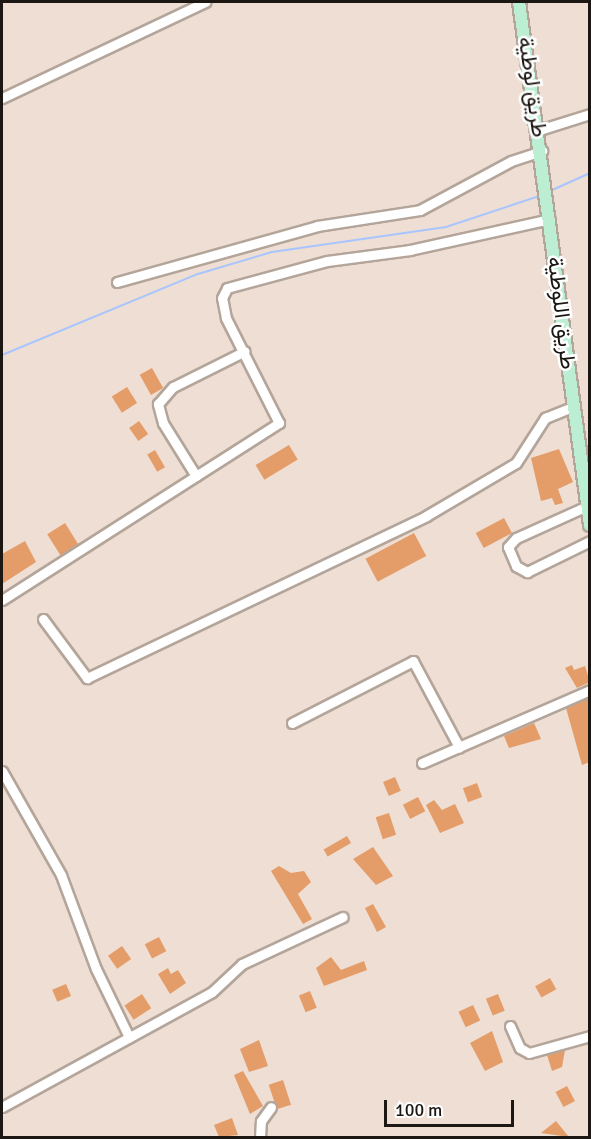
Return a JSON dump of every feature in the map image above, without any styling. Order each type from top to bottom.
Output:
[{"type":"main road","name":"طريق لوطية","points":[[519,2],[549,213]]},
{"type":"main road","name":"طريق اللوطية","points":[[549,213],[590,525]]},
{"type":"street","points":[[2,98],[205,2]]},
{"type":"street","points":[[539,130],[590,114]]},
{"type":"street","points":[[117,282],[317,226],[420,210],[511,161],[542,151]]},
{"type":"street","points":[[2,600],[279,423],[245,351],[226,318],[222,298],[227,288],[327,261],[411,250],[549,213]]},
{"type":"street","points":[[196,476],[163,423],[158,404],[173,387],[245,351]]},
{"type":"street","points":[[43,619],[87,678],[426,516],[516,463],[545,418],[574,406]]},
{"type":"street","points":[[587,506],[516,538],[508,547],[516,566],[527,572],[590,541]]},
{"type":"street","points":[[292,723],[413,661],[459,747]]},
{"type":"street","points":[[422,763],[590,690]]},
{"type":"street","points":[[2,771],[61,875],[96,969],[129,1037]]},
{"type":"street","points":[[2,1107],[212,992],[252,959],[343,917]]},
{"type":"street","points":[[510,1026],[529,1053],[590,1036]]},
{"type":"street","points":[[260,1137],[261,1121],[271,1107]]},
{"type":"building","points":[[152,368],[163,388],[151,395],[140,375]]},
{"type":"building","points":[[127,387],[137,403],[122,413],[112,397]]},
{"type":"building","points":[[139,421],[148,434],[138,441],[129,428]]},
{"type":"building","points":[[289,445],[298,460],[264,480],[256,465]]},
{"type":"building","points":[[559,449],[573,482],[558,489],[563,503],[555,505],[552,498],[541,501],[531,458]]},
{"type":"building","points":[[155,450],[165,467],[157,472],[147,454]]},
{"type":"building","points":[[504,518],[512,533],[484,548],[476,533]]},
{"type":"building","points":[[65,523],[78,544],[60,555],[47,534]]},
{"type":"building","points":[[414,533],[426,556],[378,582],[365,559]]},
{"type":"building","points":[[25,541],[36,562],[2,584],[2,554]]},
{"type":"building","points":[[572,665],[574,670],[585,666],[590,682],[577,688],[565,668]]},
{"type":"building","points":[[590,698],[590,762],[582,765],[566,708]]},
{"type":"building","points":[[534,723],[541,739],[509,748],[504,736]]},
{"type":"building","points":[[395,777],[401,791],[389,796],[383,782]]},
{"type":"building","points":[[477,783],[482,797],[468,802],[463,788]]},
{"type":"building","points":[[418,797],[425,811],[410,819],[403,805]]},
{"type":"building","points":[[434,800],[442,810],[455,804],[464,823],[440,833],[426,805]]},
{"type":"building","points":[[389,813],[396,835],[383,839],[376,817]]},
{"type":"building","points":[[347,836],[351,843],[328,856],[324,850]]},
{"type":"building","points":[[373,847],[393,876],[376,885],[353,859]]},
{"type":"building","points":[[279,866],[291,873],[304,871],[311,882],[298,894],[312,919],[303,924],[271,871]]},
{"type":"building","points":[[373,904],[386,927],[377,932],[365,908]]},
{"type":"building","points":[[159,937],[166,951],[152,959],[145,944]]},
{"type":"building","points":[[122,946],[131,959],[117,969],[108,956]]},
{"type":"building","points":[[331,957],[341,970],[364,961],[367,970],[324,986],[316,968]]},
{"type":"building","points":[[168,968],[171,974],[178,970],[186,983],[170,994],[158,974]]},
{"type":"building","points":[[550,978],[556,989],[541,998],[535,986]]},
{"type":"building","points":[[66,984],[71,996],[57,1002],[52,990]]},
{"type":"building","points":[[310,991],[317,1008],[306,1012],[299,995]]},
{"type":"building","points":[[142,994],[151,1008],[134,1020],[124,1005]]},
{"type":"building","points":[[498,994],[505,1011],[493,1016],[486,999]]},
{"type":"building","points":[[473,1005],[480,1020],[466,1027],[458,1012]]},
{"type":"building","points":[[492,1031],[503,1062],[485,1071],[470,1043]]},
{"type":"building","points":[[259,1040],[268,1066],[249,1072],[240,1049]]},
{"type":"building","points":[[565,1050],[562,1067],[552,1071],[547,1055]]},
{"type":"building","points":[[243,1071],[263,1106],[250,1114],[234,1075]]},
{"type":"building","points":[[283,1080],[291,1105],[277,1109],[269,1085]]},
{"type":"building","points":[[567,1086],[575,1101],[564,1107],[556,1092]]},
{"type":"building","points":[[232,1118],[238,1135],[219,1137],[214,1125]]},
{"type":"building","points":[[556,1121],[569,1137],[541,1133]]},
{"type":"waterway","points":[[550,191],[590,173]]},
{"type":"waterway","points":[[2,355],[198,274],[272,252],[446,227],[542,195]]}]
